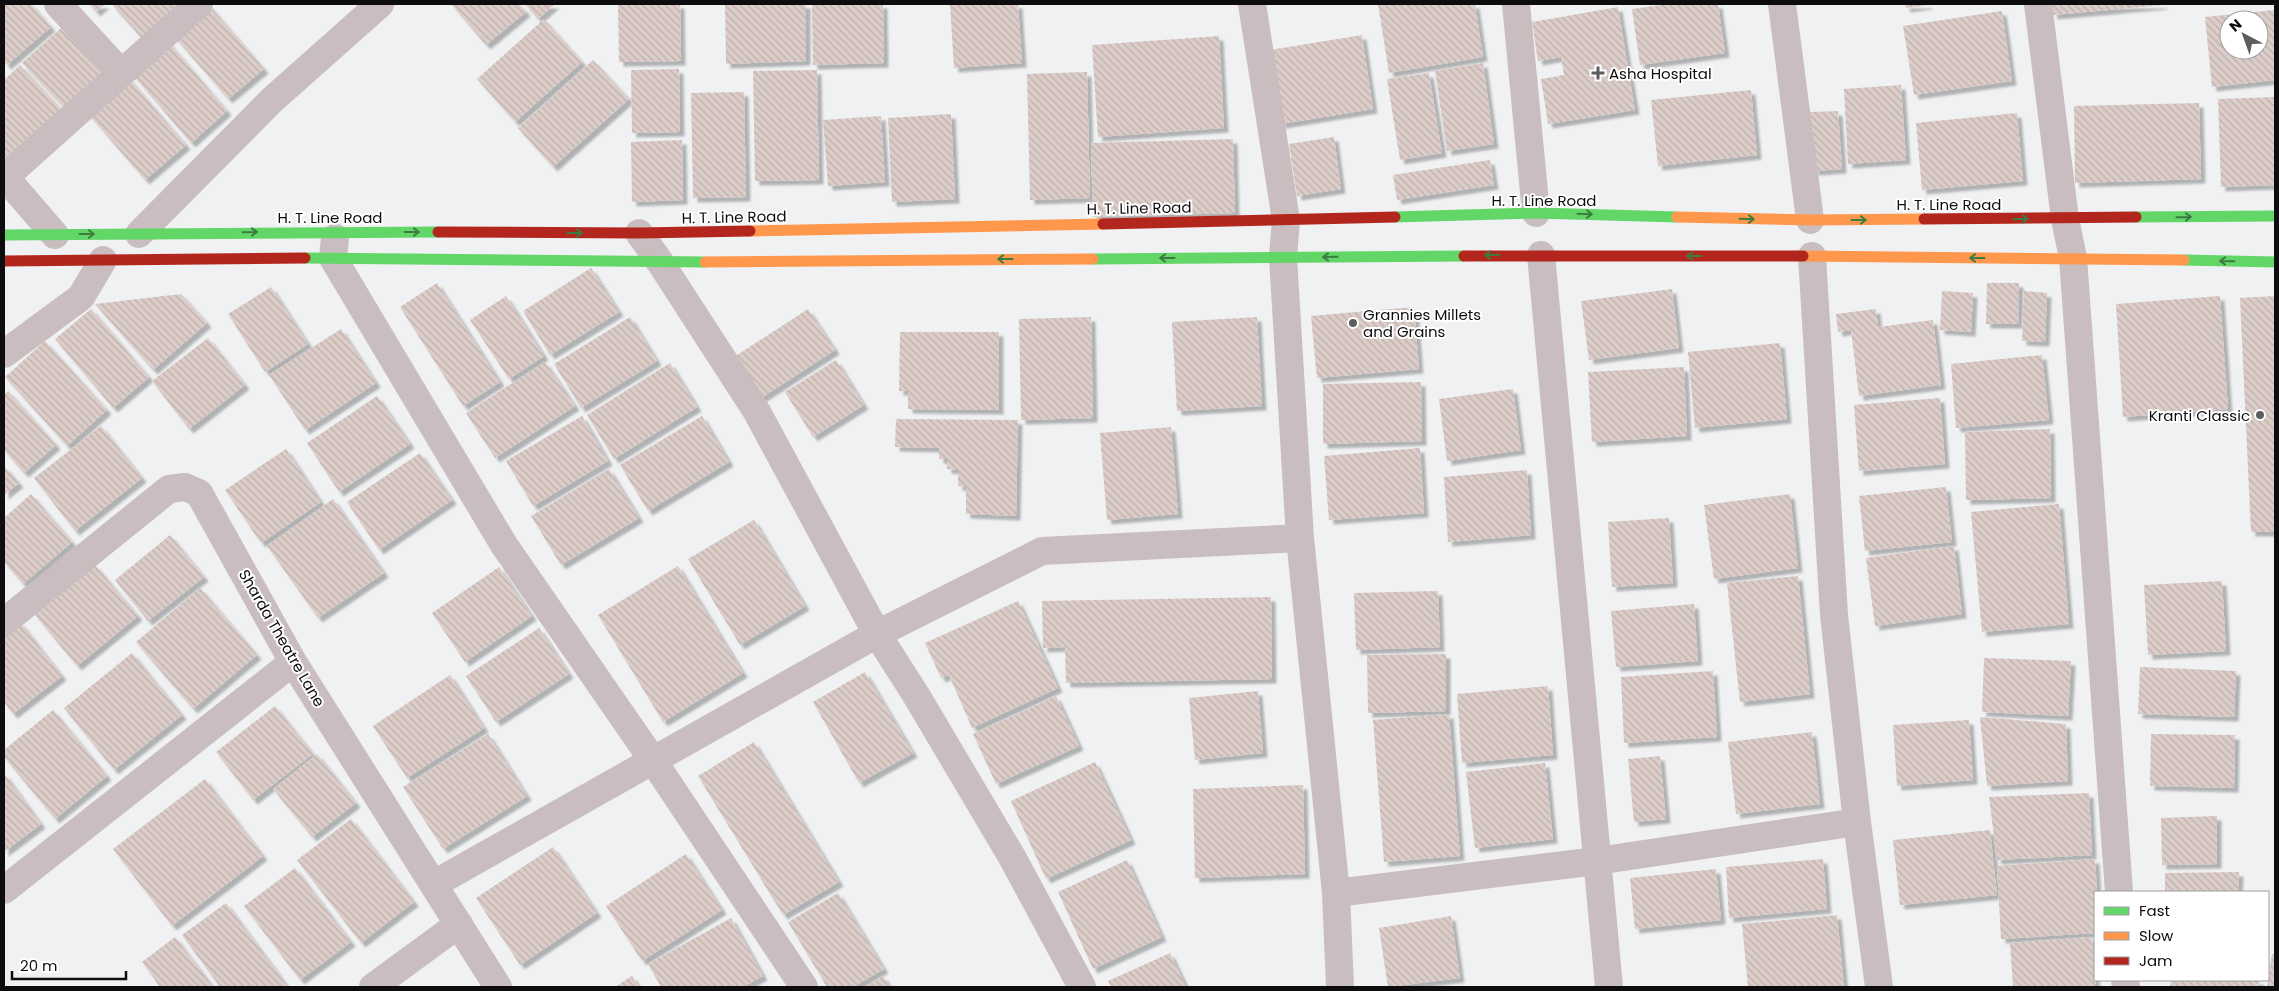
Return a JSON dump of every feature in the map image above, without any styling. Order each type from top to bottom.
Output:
[{"type":"street","points":[[58,4],[121,73]]},
{"type":"street","points":[[55,235],[5,176],[199,4]]},
{"type":"street","points":[[139,234],[272,100],[380,4]]},
{"type":"street","points":[[1252,4],[1286,220],[1283,257],[1300,538],[1336,893],[1340,987]]},
{"type":"street","points":[[1516,4],[1536,213]]},
{"type":"street","points":[[1782,4],[1810,220]]},
{"type":"street","points":[[2038,4],[2065,219],[2073,258],[2119,891]]},
{"type":"street","name":"H. T. Line Road","points":[[4,235],[336,231],[639,234],[1536,213],[1810,220],[2275,216]]},
{"type":"street","points":[[336,231],[333,258],[504,546],[652,759],[804,987]]},
{"type":"street","points":[[639,234],[660,262],[757,412],[877,634],[916,694],[1012,857],[1082,987]]},
{"type":"street","points":[[4,260],[333,258],[660,262],[1541,255],[2073,258],[2275,262]]},
{"type":"street","points":[[1541,255],[1609,987]]},
{"type":"street","points":[[1812,256],[1834,615],[1857,822],[1879,987]]},
{"type":"street","points":[[4,354],[81,297],[103,260]]},
{"type":"street","name":"Sharda Theatre Lane","points":[[4,622],[169,489],[185,487],[199,493],[293,662],[498,987]]},
{"type":"street","points":[[434,884],[652,759],[877,634],[1042,551],[1300,538]]},
{"type":"street","points":[[4,890],[293,662]]},
{"type":"street","points":[[1336,893],[1597,860],[1857,822]]},
{"type":"street","points":[[373,987],[459,924]]},
{"type":"building","points":[[4,4],[31,4],[51,27],[7,65],[4,62]]},
{"type":"building","points":[[89,4],[105,4],[96,12]]},
{"type":"building","points":[[115,4],[194,4],[147,44],[113,6]]},
{"type":"building","points":[[208,4],[264,69],[228,99],[172,34]]},
{"type":"building","points":[[451,4],[519,4],[526,12],[486,45]]},
{"type":"building","points":[[525,4],[555,4],[538,19]]},
{"type":"building","points":[[618,4],[680,4],[681,61],[619,62]]},
{"type":"building","points":[[725,4],[806,4],[806,61],[726,64]]},
{"type":"building","points":[[812,4],[883,4],[884,63],[813,65]]},
{"type":"building","points":[[950,4],[1018,4],[1022,63],[954,68]]},
{"type":"building","points":[[1378,4],[1475,4],[1483,57],[1389,73]]},
{"type":"building","points":[[1669,4],[1718,4],[1725,53],[1640,65],[1632,9]]},
{"type":"building","points":[[1905,4],[1928,4],[1928,5],[1906,8]]},
{"type":"building","points":[[2052,4],[2163,4],[2163,5],[2053,15]]},
{"type":"building","points":[[1618,7],[1635,110],[1548,124],[1541,79],[1564,75],[1561,57],[1538,61],[1532,22]]},
{"type":"building","points":[[2275,10],[2275,80],[2212,87],[2205,17],[2219,16],[2219,60],[2269,60],[2269,11]]},
{"type":"building","points":[[2002,11],[2012,81],[1914,95],[1903,26]]},
{"type":"building","points":[[544,19],[582,62],[515,122],[477,79]]},
{"type":"building","points":[[61,28],[105,76],[67,111],[22,63]]},
{"type":"building","points":[[1362,35],[1373,109],[1281,124],[1270,50]]},
{"type":"building","points":[[1219,36],[1224,128],[1098,137],[1092,45]]},
{"type":"building","points":[[165,38],[227,111],[191,143],[128,69]]},
{"type":"building","points":[[593,60],[629,99],[553,167],[518,128]]},
{"type":"building","points":[[1483,63],[1494,144],[1447,151],[1435,71]]},
{"type":"building","points":[[20,65],[66,115],[12,164],[4,155],[4,80]]},
{"type":"building","points":[[679,69],[680,132],[632,133],[631,70]]},
{"type":"building","points":[[817,70],[819,180],[755,181],[753,71]]},
{"type":"building","points":[[1087,72],[1090,198],[1030,200],[1027,74]]},
{"type":"building","points":[[1429,73],[1442,153],[1400,160],[1387,79]]},
{"type":"building","points":[[125,74],[186,145],[145,180],[84,109]]},
{"type":"building","points":[[1901,85],[1906,160],[1848,164],[1844,89]]},
{"type":"building","points":[[1751,90],[1757,155],[1658,166],[1651,100]]},
{"type":"building","points":[[744,92],[746,197],[693,198],[691,93]]},
{"type":"building","points":[[2275,97],[2275,185],[2221,187],[2218,99]]},
{"type":"building","points":[[2199,103],[2201,179],[2075,183],[2074,106]]},
{"type":"building","points":[[1838,111],[1842,169],[1814,171],[1810,112]]},
{"type":"building","points":[[2017,113],[2023,181],[1922,190],[1916,123]]},
{"type":"building","points":[[951,114],[955,199],[892,202],[888,118]]},
{"type":"building","points":[[881,116],[885,182],[828,186],[823,120]]},
{"type":"building","points":[[1334,137],[1341,189],[1297,196],[1289,144]]},
{"type":"building","points":[[1233,139],[1235,213],[1093,217],[1091,143]]},
{"type":"building","points":[[682,140],[683,200],[632,202],[631,142]]},
{"type":"building","points":[[1490,160],[1494,185],[1397,200],[1393,175]]},
{"type":"building","points":[[591,268],[619,312],[550,355],[523,311]]},
{"type":"building","points":[[437,283],[500,382],[463,406],[400,307]]},
{"type":"building","points":[[1987,283],[2019,283],[2018,324],[1986,324]]},
{"type":"building","points":[[271,287],[308,344],[265,372],[228,314]]},
{"type":"building","points":[[1672,289],[1679,348],[1589,360],[1581,301]]},
{"type":"building","points":[[1942,291],[1973,293],[1971,332],[1940,330]]},
{"type":"building","points":[[2024,291],[2047,293],[2045,342],[2022,341]]},
{"type":"building","points":[[181,294],[207,323],[153,370],[95,304]]},
{"type":"building","points":[[506,296],[544,356],[509,379],[470,320]]},
{"type":"building","points":[[2220,296],[2228,409],[2123,417],[2116,304]]},
{"type":"building","name":"Kranti Classic","points":[[2275,296],[2275,532],[2251,532],[2240,298]]},
{"type":"building","points":[[1414,307],[1419,369],[1317,378],[1311,316]]},
{"type":"building","points":[[91,309],[149,377],[113,408],[55,339]]},
{"type":"building","points":[[808,309],[835,350],[758,400],[731,359]]},
{"type":"building","points":[[1876,309],[1878,327],[1933,320],[1941,385],[1859,396],[1851,330],[1838,332],[1836,314]]},
{"type":"building","points":[[630,317],[657,361],[581,408],[554,364]]},
{"type":"building","points":[[1091,317],[1093,418],[1021,420],[1019,319]]},
{"type":"building","points":[[1257,317],[1262,406],[1177,411],[1172,322]]},
{"type":"building","points":[[341,329],[376,383],[305,430],[269,375]]},
{"type":"building","points":[[900,332],[999,332],[999,410],[908,409],[908,391],[899,391]]},
{"type":"building","points":[[208,338],[245,385],[189,429],[152,381]]},
{"type":"building","points":[[45,341],[107,410],[67,446],[5,377]]},
{"type":"building","points":[[1780,343],[1787,419],[1695,428],[1688,352]]},
{"type":"building","points":[[2042,355],[2049,420],[1956,428],[1951,364]]},
{"type":"building","points":[[836,360],[864,405],[813,437],[785,392]]},
{"type":"building","points":[[545,362],[575,406],[495,458],[466,413]]},
{"type":"building","points":[[670,363],[697,407],[614,459],[587,415]]},
{"type":"building","points":[[1684,367],[1687,436],[1592,442],[1588,372]]},
{"type":"building","points":[[1421,382],[1422,441],[1323,444],[1323,384]]},
{"type":"building","points":[[1513,389],[1521,450],[1447,461],[1439,399]]},
{"type":"building","points":[[8,391],[56,445],[24,473],[4,450],[4,395]]},
{"type":"building","points":[[377,396],[410,444],[339,492],[307,443]]},
{"type":"building","points":[[1940,398],[1945,464],[1859,471],[1854,405]]},
{"type":"building","points":[[582,416],[608,461],[533,506],[506,461]]},
{"type":"building","points":[[702,416],[729,462],[648,511],[620,465]]},
{"type":"building","points":[[896,419],[1018,420],[1016,516],[966,514],[966,487],[958,486],[958,470],[947,469],[947,459],[939,459],[939,448],[895,447]]},
{"type":"building","points":[[101,426],[142,478],[75,531],[34,478]]},
{"type":"building","points":[[1171,427],[1178,514],[1107,520],[1100,433]]},
{"type":"building","points":[[2050,429],[2051,498],[1966,500],[1965,432]]},
{"type":"building","points":[[1420,448],[1424,513],[1329,520],[1324,456]]},
{"type":"building","points":[[286,449],[321,502],[261,543],[225,490]]},
{"type":"building","points":[[420,453],[452,500],[379,550],[347,502]]},
{"type":"building","points":[[4,466],[19,483],[4,495]]},
{"type":"building","points":[[609,469],[639,518],[561,565],[531,516]]},
{"type":"building","points":[[1527,470],[1531,535],[1448,542],[1444,477]]},
{"type":"building","points":[[1946,487],[1952,542],[1865,551],[1859,496]]},
{"type":"building","points":[[31,494],[72,542],[23,584],[4,562],[4,518]]},
{"type":"building","points":[[1790,494],[1798,568],[1714,579],[1704,505]]},
{"type":"building","points":[[333,499],[384,573],[318,618],[267,546]]},
{"type":"building","points":[[2059,504],[2069,624],[1982,632],[1971,512]]},
{"type":"building","points":[[1669,518],[1673,583],[1612,587],[1608,522]]},
{"type":"building","points":[[754,520],[805,606],[740,645],[688,559]]},
{"type":"building","points":[[170,535],[204,577],[148,621],[115,580]]},
{"type":"building","points":[[1954,546],[1962,614],[1875,626],[1866,558]]},
{"type":"building","points":[[95,565],[138,616],[77,666],[35,615]]},
{"type":"building","points":[[678,566],[743,673],[663,722],[598,615]]},
{"type":"building","points":[[499,567],[532,616],[465,662],[432,613]]},
{"type":"building","points":[[1798,576],[1810,694],[1740,702],[1727,583]]},
{"type":"building","points":[[2222,581],[2226,651],[2148,655],[2144,585]]},
{"type":"building","points":[[200,588],[257,655],[193,709],[136,642]]},
{"type":"building","points":[[1438,591],[1440,647],[1356,650],[1354,593]]},
{"type":"building","points":[[1271,597],[1272,679],[1066,683],[1065,647],[1043,648],[1042,601]]},
{"type":"building","points":[[1018,601],[1058,688],[972,728],[949,675],[941,678],[925,643]]},
{"type":"building","points":[[1694,604],[1698,661],[1616,667],[1611,611]]},
{"type":"building","points":[[20,622],[62,676],[13,714],[4,702],[4,635]]},
{"type":"building","points":[[539,628],[569,674],[496,722],[466,676]]},
{"type":"building","points":[[132,653],[182,715],[114,770],[64,708]]},
{"type":"building","points":[[1446,654],[1446,711],[1368,713],[1367,655]]},
{"type":"building","points":[[1984,658],[2071,661],[2068,716],[1982,712]]},
{"type":"building","points":[[2140,667],[2236,671],[2234,717],[2138,714]]},
{"type":"building","points":[[1713,671],[1717,737],[1624,743],[1621,677]]},
{"type":"building","points":[[865,672],[913,753],[859,783],[813,702]]},
{"type":"building","points":[[450,675],[484,728],[407,778],[373,726]]},
{"type":"building","points":[[1548,686],[1553,755],[1462,763],[1457,694]]},
{"type":"building","points":[[1258,691],[1263,753],[1195,760],[1189,698]]},
{"type":"building","points":[[1056,696],[1079,746],[996,784],[973,734]]},
{"type":"building","points":[[275,706],[313,754],[253,800],[216,752]]},
{"type":"building","points":[[53,710],[107,776],[55,819],[4,757],[4,750]]},
{"type":"building","points":[[1449,714],[1460,856],[1384,862],[1373,720]]},
{"type":"building","points":[[1980,717],[2066,724],[2068,781],[1987,786]]},
{"type":"building","points":[[1969,720],[1973,780],[1897,786],[1893,725]]},
{"type":"building","points":[[1812,732],[1820,804],[1736,814],[1728,742]]},
{"type":"building","points":[[488,734],[527,796],[443,849],[403,787]]},
{"type":"building","points":[[2151,734],[2235,735],[2234,788],[2150,786]]},
{"type":"building","points":[[754,742],[839,882],[783,915],[698,776]]},
{"type":"building","points":[[317,754],[356,803],[312,837],[273,789]]},
{"type":"building","points":[[1660,756],[1666,819],[1634,822],[1628,759]]},
{"type":"building","points":[[1095,762],[1131,840],[1046,879],[1011,801]]},
{"type":"building","points":[[1545,763],[1553,839],[1475,848],[1466,772]]},
{"type":"building","points":[[4,773],[41,824],[4,852]]},
{"type":"building","points":[[205,779],[263,856],[172,926],[113,849]]},
{"type":"building","points":[[1303,785],[1305,874],[1195,878],[1193,789]]},
{"type":"building","points":[[2089,793],[2092,855],[1997,860],[1989,797]]},
{"type":"building","points":[[2217,816],[2217,864],[2162,865],[2161,818]]},
{"type":"building","points":[[351,819],[414,902],[361,943],[297,860]]},
{"type":"building","points":[[1990,830],[1997,895],[1900,905],[1893,840]]},
{"type":"building","points":[[553,847],[597,913],[520,965],[476,898]]},
{"type":"building","points":[[686,854],[722,910],[642,961],[606,906]]},
{"type":"building","points":[[1823,859],[1827,909],[1729,918],[1726,867]]},
{"type":"building","points":[[2095,859],[2097,891],[2094,891],[2094,933],[2001,939],[1997,866]]},
{"type":"building","points":[[1127,860],[1162,937],[1093,969],[1058,892]]},
{"type":"building","points":[[295,868],[351,942],[300,980],[244,906]]},
{"type":"building","points":[[1716,869],[1721,920],[1635,929],[1630,878]]},
{"type":"building","points":[[2239,872],[2238,891],[2165,891],[2165,873]]},
{"type":"building","points":[[838,893],[884,969],[853,987],[827,987],[788,922]]},
{"type":"building","points":[[226,903],[288,987],[220,987],[182,935]]},
{"type":"building","points":[[1837,915],[1844,987],[1748,987],[1742,924]]},
{"type":"building","points":[[1451,916],[1460,978],[1388,987],[1379,928]]},
{"type":"building","points":[[731,918],[763,976],[743,987],[661,987],[648,964]]},
{"type":"building","points":[[175,937],[213,987],[160,987],[142,962]]},
{"type":"building","points":[[2092,937],[2094,981],[2096,987],[2013,987],[2010,943]]},
{"type":"building","points":[[1170,953],[1186,987],[1111,987],[1108,981]]},
{"type":"building","points":[[2272,954],[2275,954],[2275,987],[2267,987]]},
{"type":"building","points":[[632,976],[639,987],[615,987]]},
{"type":"building","points":[[883,976],[890,987],[865,987]]},
{"type":"building","points":[[2171,981],[2259,981],[2258,987],[2170,987]]},
{"type":"traffic: fast","points":[[1395,217],[1536,213],[1677,217]]},
{"type":"traffic: fast","points":[[2136,217],[2275,216]]},
{"type":"traffic: fast","points":[[4,235],[438,232]]},
{"type":"traffic: fast","points":[[1093,259],[1464,256]]},
{"type":"traffic: fast","points":[[305,258],[705,262]]},
{"type":"traffic: fast","points":[[2184,260],[2275,262]]},
{"type":"traffic: slow","points":[[1677,217],[1810,220],[1924,219]]},
{"type":"traffic: slow","points":[[750,231],[1103,224]]},
{"type":"traffic: slow","points":[[1803,256],[2184,260]]},
{"type":"traffic: slow","points":[[705,262],[1093,259]]},
{"type":"traffic: jam","points":[[1103,224],[1395,217]]},
{"type":"traffic: jam","points":[[1924,219],[2136,217]]},
{"type":"traffic: jam","points":[[438,232],[639,233],[750,231]]},
{"type":"traffic: jam","points":[[1464,256],[1803,256]]},
{"type":"traffic: jam","points":[[4,261],[305,258]]},
{"type":"place","name":"Asha Hospital","points":[[1598,73]]},
{"type":"place","name":"Grannies Millets and Grains","points":[[1353,323]]},
{"type":"place","name":"Kranti Classic","points":[[2260,415]]}]
